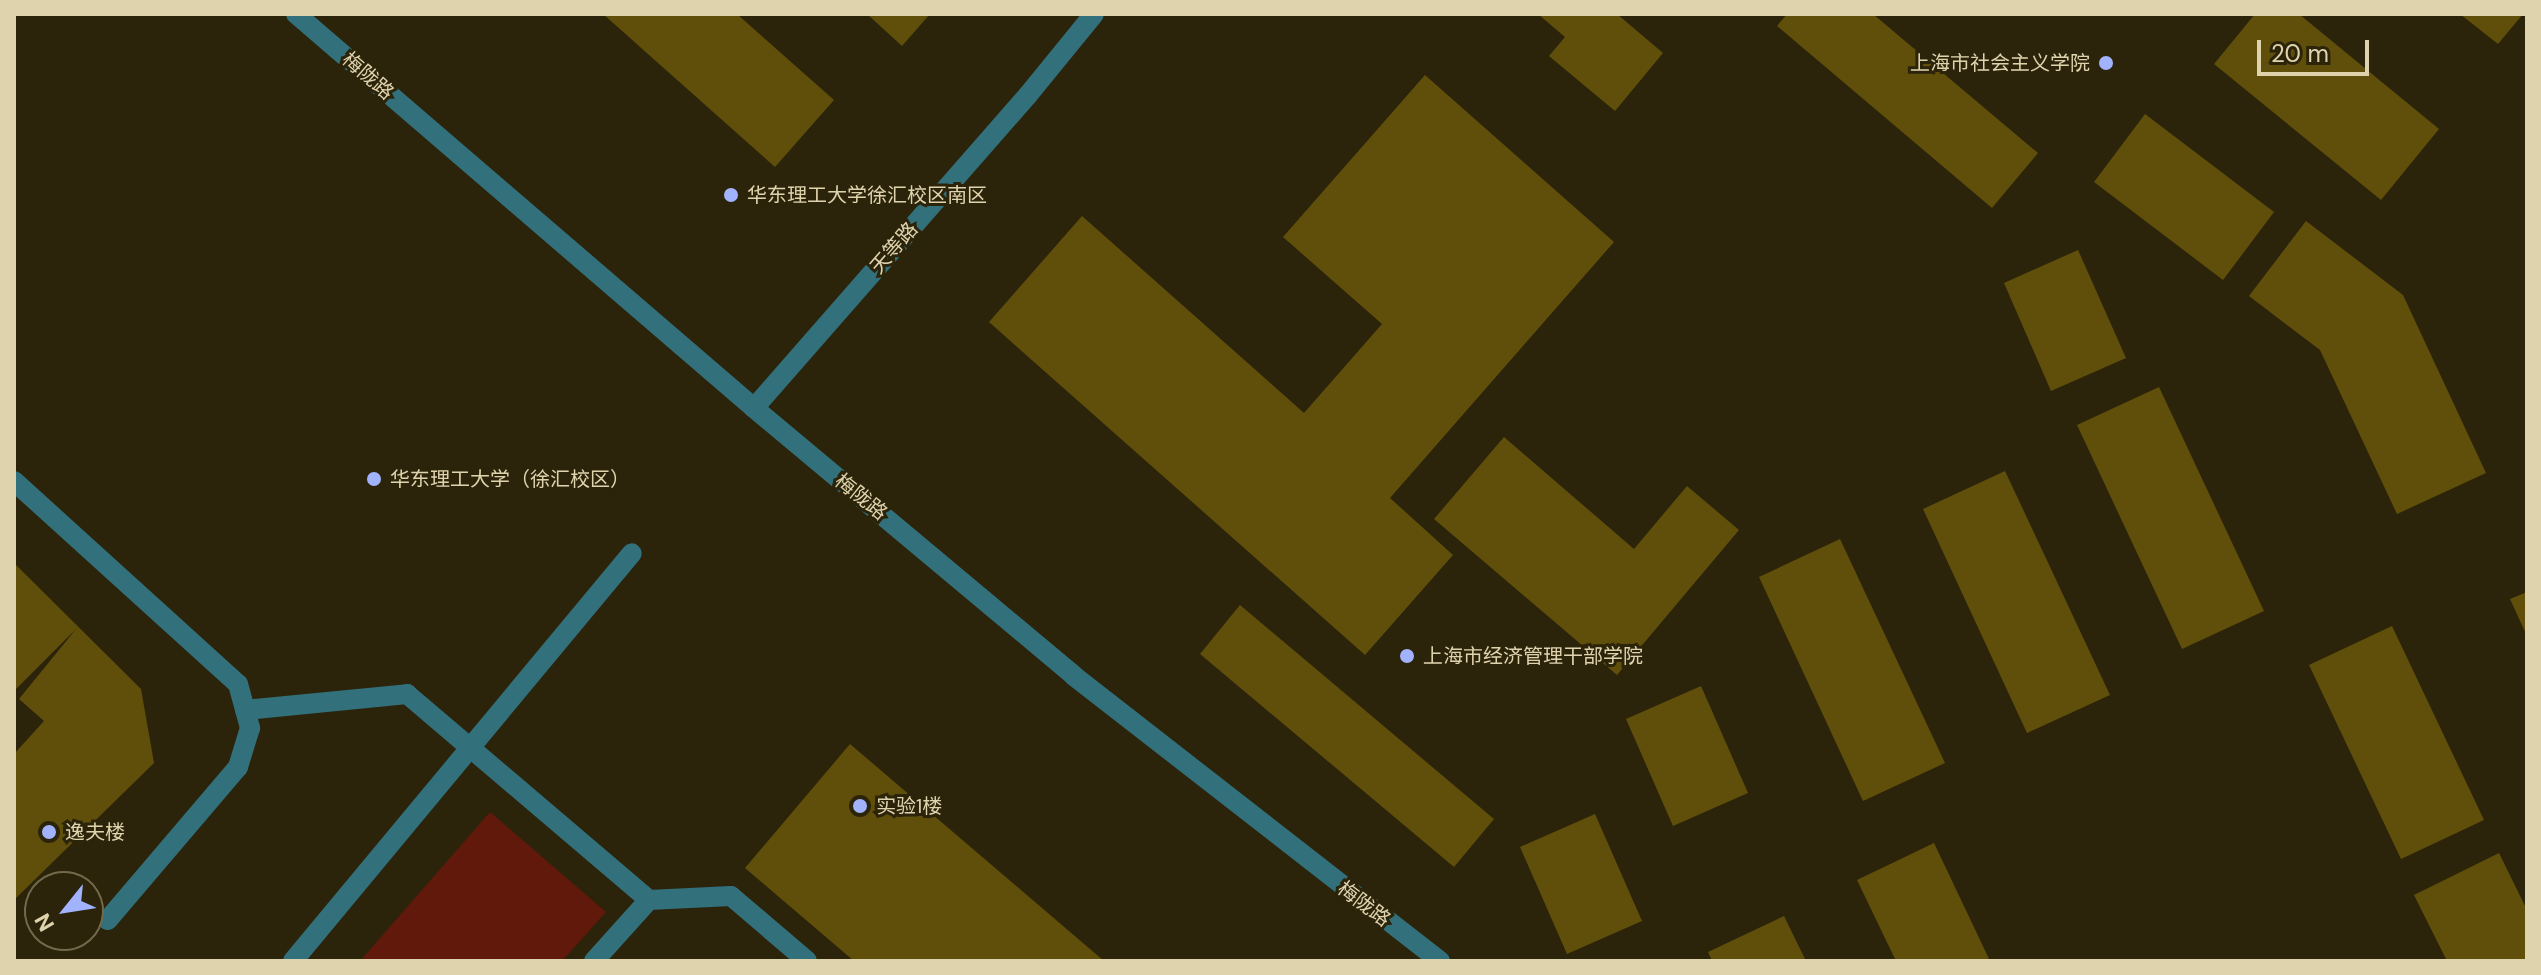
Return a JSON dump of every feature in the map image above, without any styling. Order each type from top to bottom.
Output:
[{"type":"street","name":"梅陇路","points":[[296,14],[754,408],[1074,676],[1440,961]]},
{"type":"street","name":"天等路","points":[[754,408],[1028,95],[1094,14]]},
{"type":"street","points":[[14,481],[238,684],[250,728],[238,767],[108,920]]},
{"type":"street","points":[[293,961],[632,553]]},
{"type":"street","points":[[245,710],[407,694],[468,750],[649,900],[731,896],[807,961]]},
{"type":"street","points":[[594,961],[649,900]]},
{"type":"shaded area","points":[[490,812],[606,912],[562,961],[360,961]]},
{"type":"building","points":[[603,14],[737,14],[834,100],[775,167]]},
{"type":"building","points":[[867,14],[930,14],[902,46]]},
{"type":"building","points":[[1538,14],[1617,14],[1663,53],[1615,111],[1549,56],[1565,37]]},
{"type":"building","points":[[1787,14],[1873,14],[2038,153],[1992,208],[1777,26]]},
{"type":"building","points":[[2255,14],[2299,14],[2439,129],[2381,200],[2214,64]]},
{"type":"building","points":[[2460,14],[2523,14],[2498,44]]},
{"type":"building","points":[[1425,75],[1614,242],[1390,498],[1453,555],[1365,655],[989,322],[1082,216],[1304,413],[1382,324],[1283,237]]},
{"type":"building","points":[[2145,114],[2274,212],[2223,280],[2094,182]]},
{"type":"building","points":[[2306,221],[2403,295],[2486,473],[2397,514],[2320,350],[2249,296]]},
{"type":"building","points":[[2078,250],[2126,358],[2051,391],[2004,283]]},
{"type":"building","points":[[2159,387],[2264,611],[2182,649],[2077,425]]},
{"type":"building","points":[[1504,437],[1634,549],[1687,486],[1739,530],[1617,675],[1434,519]]},
{"type":"building","points":[[2005,471],[2110,695],[2027,733],[1923,509]]},
{"type":"building","points":[[1840,539],[1945,763],[1863,801],[1759,577]]},
{"type":"building","name":"逸夫楼","points":[[14,563],[141,689],[154,763],[44,871],[24,871],[24,890],[14,900],[14,754],[44,721],[19,699],[76,629],[14,691]]},
{"type":"building","points":[[2527,592],[2527,636],[2510,599]]},
{"type":"building","points":[[1240,605],[1494,819],[1454,867],[1200,654]]},
{"type":"building","points":[[2392,626],[2484,820],[2401,859],[2309,665]]},
{"type":"building","points":[[1701,686],[1748,793],[1673,826],[1626,719]]},
{"type":"building","name":"实验1楼","points":[[850,744],[1104,961],[854,961],[745,868]]},
{"type":"building","points":[[1595,814],[1642,921],[1567,954],[1520,847]]},
{"type":"building","points":[[1934,843],[1990,961],[1896,961],[1857,880]]},
{"type":"building","points":[[2499,853],[2527,910],[2527,961],[2447,961],[2414,895]]},
{"type":"building","points":[[1784,916],[1806,961],[1712,961],[1708,952]]},
{"type":"place","name":"上海市社会主义学院","points":[[2106,63]]},
{"type":"place","name":"华东理工大学徐汇校区南区","points":[[731,195]]},
{"type":"place","name":"华东理工大学（徐汇校区）","points":[[374,479]]},
{"type":"place","name":"上海市经济管理干部学院","points":[[1407,656]]},
{"type":"place","name":"实验1楼","points":[[860,806]]},
{"type":"place","name":"逸夫楼","points":[[49,832]]}]
